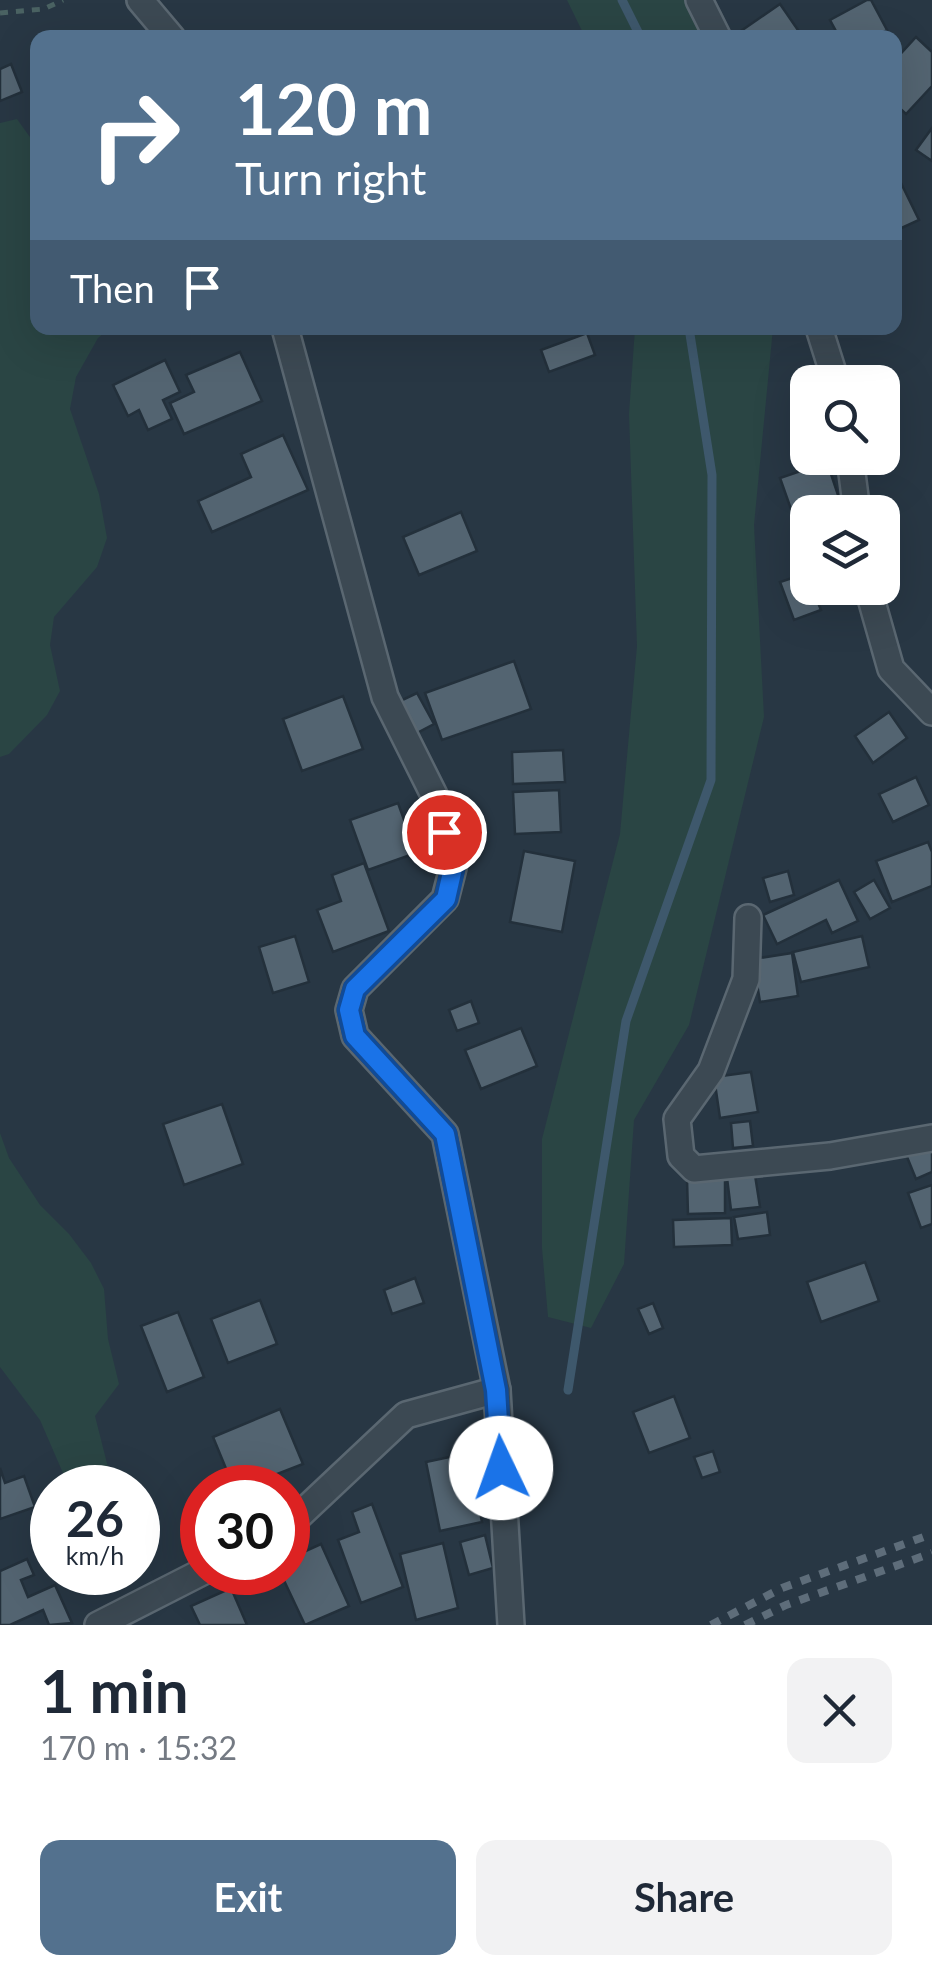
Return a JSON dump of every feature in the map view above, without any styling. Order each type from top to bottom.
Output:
[{"type":"street","points":[[140,0],[165,30]]},
{"type":"street","points":[[699,0],[714,30]]},
{"type":"street","points":[[287,335],[385,697],[434,796],[453,868],[446,899],[355,989],[349,1010],[355,1036],[445,1134],[496,1390],[511,1625]]},
{"type":"street","points":[[821,335],[831,365]]},
{"type":"street","points":[[873,605],[891,669],[932,712]]},
{"type":"street","points":[[748,918],[746,979],[711,1071],[677,1119],[681,1156],[694,1169],[830,1156],[932,1138]]},
{"type":"street","points":[[310,1505],[406,1415],[496,1390]]},
{"type":"street","points":[[98,1625],[180,1583]]},
{"type":"path","points":[[0,13],[44,9],[63,0]]},
{"type":"green space","points":[[567,0],[684,0],[701,30],[582,30]]},
{"type":"green space","points":[[17,119],[30,137],[30,335],[102,335],[76,377],[70,409],[99,494],[107,538],[97,567],[54,617],[50,645],[60,691],[47,715],[9,754],[0,757],[0,123]]},
{"type":"green space","points":[[635,335],[772,335],[754,525],[764,717],[689,1025],[634,1120],[624,1264],[591,1328],[548,1317],[542,1248],[542,1139],[620,834],[637,646],[629,414]]},
{"type":"green space","points":[[0,1133],[9,1158],[40,1205],[69,1234],[104,1289],[108,1339],[119,1384],[95,1416],[107,1465],[59,1465],[40,1420],[0,1367]]},
{"type":"building","points":[[871,0],[887,30],[835,30],[830,20]]},
{"type":"building","points":[[780,4],[798,30],[742,30]]},
{"type":"building","points":[[916,37],[932,52],[932,86],[906,114],[902,110],[902,52]]},
{"type":"building","points":[[11,64],[22,92],[0,101],[0,69]]},
{"type":"building","points":[[932,128],[932,161],[916,150]]},
{"type":"building","points":[[902,185],[919,220],[902,228]]},
{"type":"building","points":[[588,335],[595,355],[549,372],[541,350]]},
{"type":"building","points":[[240,352],[262,401],[184,434],[170,403],[194,392],[186,375]]},
{"type":"building","points":[[165,360],[180,392],[163,400],[172,419],[148,430],[139,410],[128,416],[113,385]]},
{"type":"building","points":[[283,435],[308,490],[212,532],[198,501],[251,477],[241,454]]},
{"type":"building","points":[[831,475],[838,495],[790,495],[790,506],[780,478]]},
{"type":"building","points":[[461,512],[477,551],[419,575],[403,537]]},
{"type":"building","points":[[790,579],[790,605],[819,605],[821,610],[794,620],[780,582]]},
{"type":"building","points":[[514,661],[531,709],[442,740],[425,693]]},
{"type":"building","points":[[417,693],[434,724],[415,734],[398,702]]},
{"type":"building","points":[[343,696],[363,749],[302,771],[283,719]]},
{"type":"building","points":[[889,712],[907,738],[873,763],[855,736]]},
{"type":"building","points":[[563,750],[565,782],[513,784],[512,752]]},
{"type":"building","points":[[916,777],[929,805],[893,822],[879,794]]},
{"type":"building","points":[[559,790],[561,832],[515,834],[513,792]]},
{"type":"building","points":[[398,803],[416,853],[368,870],[350,820]]},
{"type":"building","points":[[928,842],[932,852],[932,886],[892,902],[876,861]]},
{"type":"building","points":[[524,851],[575,861],[562,932],[510,922]]},
{"type":"building","points":[[364,863],[389,931],[333,952],[317,910],[341,901],[332,875]]},
{"type":"building","points":[[788,871],[794,895],[770,902],[763,878]]},
{"type":"building","points":[[839,880],[858,921],[832,933],[826,920],[777,944],[763,915]]},
{"type":"building","points":[[874,880],[890,908],[870,919],[854,892]]},
{"type":"building","points":[[295,936],[309,982],[273,993],[259,947]]},
{"type":"building","points":[[862,936],[869,967],[801,982],[793,952]]},
{"type":"building","points":[[792,953],[798,996],[760,1002],[753,959]]},
{"type":"building","points":[[471,1001],[479,1023],[457,1031],[449,1010]]},
{"type":"building","points":[[521,1028],[537,1066],[481,1089],[465,1050]]},
{"type":"building","points":[[751,1072],[758,1112],[720,1118],[714,1077]]},
{"type":"building","points":[[222,1104],[243,1164],[184,1185],[163,1124]]},
{"type":"building","points":[[750,1121],[753,1146],[733,1148],[731,1123]]},
{"type":"building","points":[[932,1135],[932,1172],[916,1179],[903,1147]]},
{"type":"building","points":[[755,1175],[760,1207],[731,1210],[727,1178]]},
{"type":"building","points":[[725,1178],[725,1213],[688,1214],[687,1179]]},
{"type":"building","points":[[932,1185],[932,1224],[921,1228],[908,1193]]},
{"type":"building","points":[[767,1212],[770,1235],[738,1239],[734,1217]]},
{"type":"building","points":[[731,1218],[732,1245],[674,1247],[673,1220]]},
{"type":"building","points":[[865,1262],[879,1301],[821,1322],[807,1282]]},
{"type":"building","points":[[415,1278],[424,1303],[392,1314],[384,1290]]},
{"type":"building","points":[[260,1300],[277,1344],[228,1363],[211,1319]]},
{"type":"building","points":[[653,1303],[663,1328],[649,1334],[638,1309]]},
{"type":"building","points":[[178,1312],[204,1377],[167,1392],[141,1326]]},
{"type":"building","points":[[674,1396],[690,1438],[649,1453],[633,1412]]},
{"type":"building","points":[[280,1409],[303,1464],[225,1465],[213,1437]]},
{"type":"building","points":[[713,1451],[720,1472],[702,1478],[694,1457]]},
{"type":"building","points":[[468,1453],[482,1522],[440,1531],[426,1462]]},
{"type":"building","points":[[0,1468],[5,1483],[24,1476],[30,1509],[0,1519]]},
{"type":"building","points":[[372,1504],[403,1587],[361,1603],[338,1540],[359,1532],[352,1512]]},
{"type":"building","points":[[485,1535],[493,1568],[469,1575],[460,1542]]},
{"type":"building","points":[[443,1543],[458,1608],[416,1620],[400,1554]]},
{"type":"building","points":[[321,1544],[349,1606],[305,1625],[291,1595],[310,1595],[310,1549]]},
{"type":"building","points":[[27,1559],[30,1577],[21,1580],[28,1597],[59,1595],[72,1623],[49,1625],[43,1610],[10,1625],[0,1625],[0,1571]]},
{"type":"building","points":[[215,1595],[234,1595],[247,1625],[200,1625],[191,1606]]},
{"type":"waterway","points":[[622,0],[637,30]]},
{"type":"waterway","points":[[568,1390],[626,1021],[711,780],[712,475],[690,335]]},
{"type":"railway","points":[[711,1625],[782,1588],[932,1534]]},
{"type":"railway","points":[[745,1625],[786,1605],[932,1553]]},
{"type":"route","points":[[444,832],[453,868],[446,899],[355,989],[349,1010],[355,1036],[445,1134],[496,1390],[501,1468]]}]
